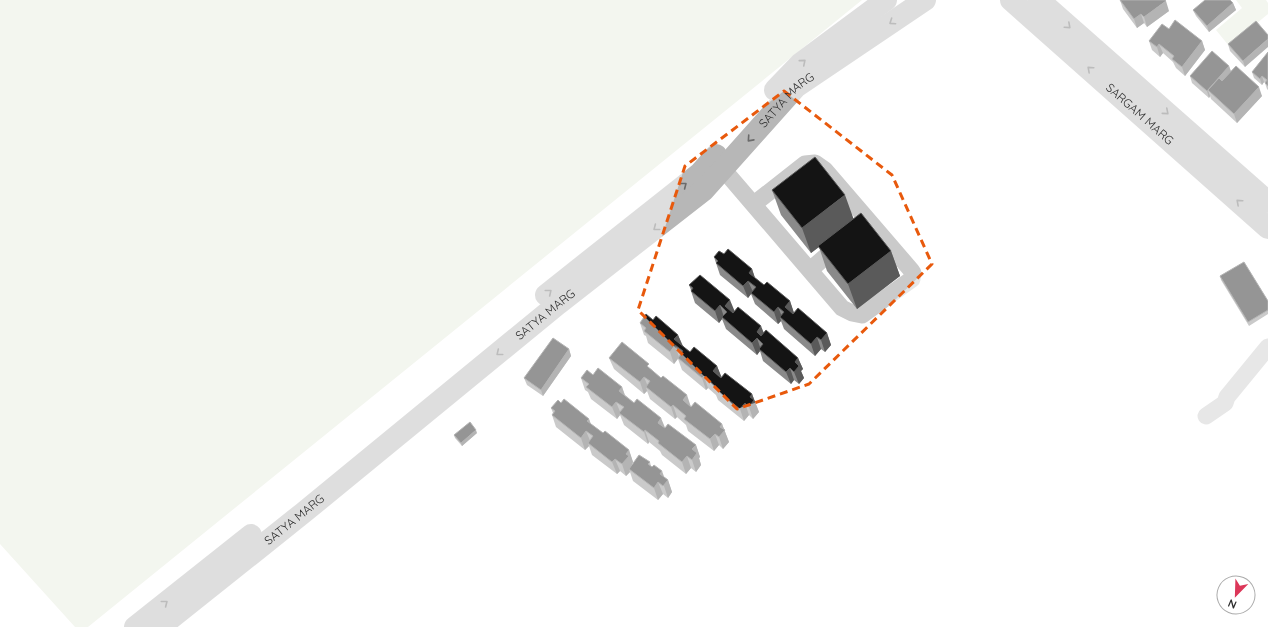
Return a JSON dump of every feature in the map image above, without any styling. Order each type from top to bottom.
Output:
[{"type":"main road","name":"SATYA MARG","points":[[160,627],[303,513],[558,304],[700,173],[754,112],[801,63],[886,0]]},
{"type":"main road","name":"SATYA MARG","points":[[135,627],[623,243],[704,190],[796,87],[925,0]]},
{"type":"main road","name":"SARGAM MARG","points":[[1012,0],[1268,228]]},
{"type":"main road","name":"SARGAM MARG","points":[[1039,0],[1267,196]]},
{"type":"street","points":[[723,169],[842,308],[852,313],[862,314],[912,279],[913,272],[911,270],[859,228],[826,170],[815,163],[805,164],[754,204]]},
{"type":"street","points":[[810,270],[859,228]]},
{"type":"street","points":[[1206,416],[1225,403],[1227,397],[1268,347]]},
{"type":"highlighted area","points":[[784,91],[892,175],[932,264],[809,384],[737,409],[638,310],[685,166]]},
{"type":"shaded area","points":[[0,0],[862,0],[88,627],[75,627],[0,544]]},
{"type":"shaded area","points":[[1236,0],[1266,0],[1268,3],[1268,14],[1229,46],[1216,30],[1242,8]]},
{"type":"building","points":[[1120,0],[1166,1],[1144,17],[1141,14],[1134,19]]},
{"type":"building","points":[[1205,0],[1230,0],[1233,3],[1207,26],[1193,10]]},
{"type":"building","points":[[1175,20],[1202,41],[1182,67],[1172,59],[1174,56],[1159,44],[1157,47],[1149,41],[1162,24],[1169,29]]},
{"type":"building","points":[[1256,21],[1268,35],[1268,39],[1243,61],[1228,44]]},
{"type":"building","points":[[1212,51],[1229,66],[1207,91],[1190,76]]},
{"type":"building","points":[[1268,52],[1268,86],[1265,83],[1267,80],[1262,76],[1260,79],[1252,72]]},
{"type":"building","points":[[1236,66],[1259,87],[1234,114],[1208,90],[1219,78],[1222,81]]},
{"type":"building","points":[[815,157],[845,195],[802,228],[772,190]]},
{"type":"building","points":[[861,213],[891,251],[848,284],[818,246]]},
{"type":"building","points":[[728,249],[752,269],[749,273],[764,285],[767,282],[790,301],[785,307],[793,314],[798,308],[827,333],[821,340],[817,337],[811,344],[780,317],[784,312],[778,307],[774,312],[751,293],[756,287],[748,281],[743,286],[716,263],[718,261],[714,257],[719,251],[724,254]]},
{"type":"building","points":[[1244,262],[1268,301],[1268,310],[1248,322],[1220,276]]},
{"type":"building","points":[[700,275],[730,300],[725,306],[733,313],[738,307],[761,326],[757,332],[761,336],[766,330],[798,358],[795,362],[799,366],[794,372],[790,368],[786,372],[759,349],[763,344],[757,338],[752,343],[722,317],[727,312],[720,305],[715,311],[691,291],[693,288],[689,285]]},
{"type":"building","points":[[646,314],[653,320],[656,316],[678,335],[674,339],[690,352],[694,347],[717,366],[713,371],[721,378],[725,373],[752,394],[750,397],[754,400],[749,407],[745,403],[740,409],[714,388],[715,386],[704,376],[702,378],[678,358],[683,351],[675,345],[670,352],[644,331],[646,328],[640,323]]},
{"type":"building","points":[[553,338],[569,349],[541,390],[524,378]]},
{"type":"building","points":[[622,342],[649,364],[647,366],[661,378],[663,376],[687,395],[683,400],[691,407],[695,402],[722,424],[720,427],[725,430],[719,437],[715,434],[710,439],[684,419],[686,416],[673,405],[671,407],[646,387],[650,381],[644,377],[640,382],[609,358]]},
{"type":"building","points":[[598,368],[622,387],[619,391],[634,403],[637,399],[661,418],[658,423],[665,428],[668,424],[696,445],[692,449],[697,453],[692,460],[687,456],[682,462],[658,443],[659,441],[645,430],[644,432],[619,413],[624,407],[616,402],[612,407],[586,387],[589,384],[581,378],[587,370],[593,375]]},
{"type":"building","points":[[564,399],[589,419],[587,421],[603,433],[605,431],[629,450],[626,454],[629,456],[622,464],[615,459],[612,462],[588,443],[593,436],[586,431],[581,438],[552,415],[555,411],[551,408],[558,400],[561,403]]},
{"type":"building","points":[[470,422],[476,430],[461,443],[454,435]]},
{"type":"building","points":[[639,455],[650,462],[648,464],[652,467],[654,465],[662,471],[660,474],[668,480],[663,486],[658,482],[654,488],[629,469]]}]
